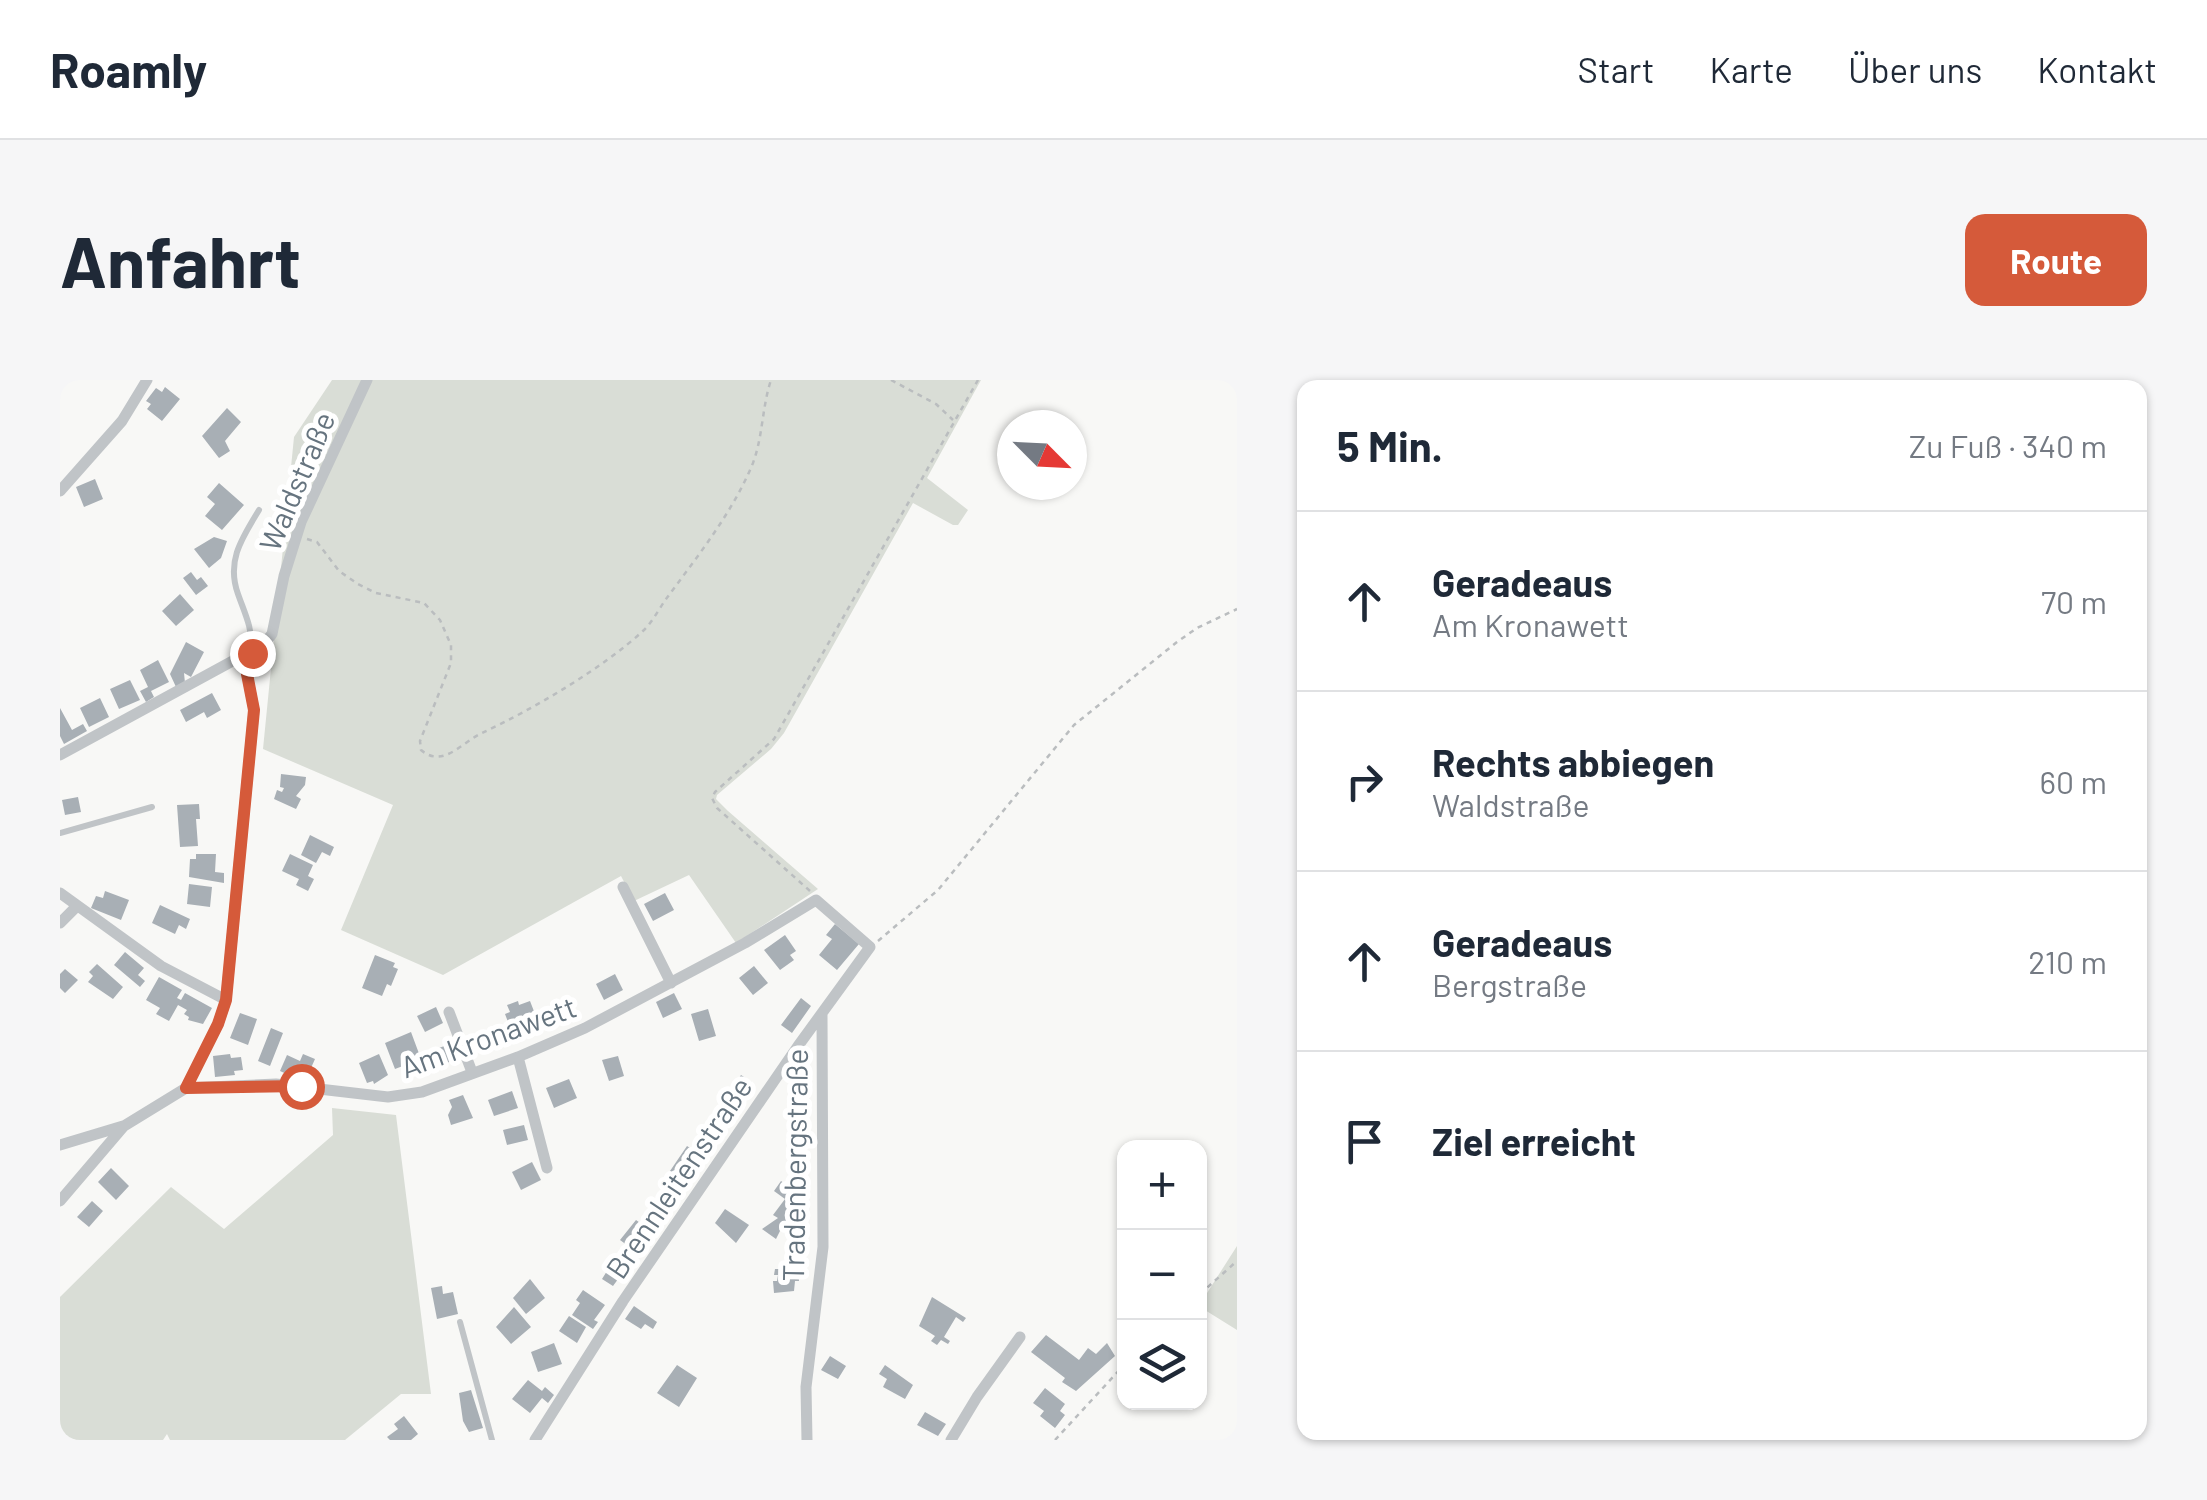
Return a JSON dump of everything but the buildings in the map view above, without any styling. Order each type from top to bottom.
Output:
[{"type":"street","points":[[60,491],[122,421],[147,380]]},
{"type":"street","name":"Waldstraße","points":[[252,653],[272,634],[297,536],[366,380]]},
{"type":"street","points":[[60,755],[252,653]]},
{"type":"street","points":[[186,1088],[226,1000],[254,710],[247,674],[252,653]]},
{"type":"street","points":[[623,887],[671,983]]},
{"type":"street","points":[[60,893],[161,966],[226,1000]]},
{"type":"street","points":[[816,900],[870,947]]},
{"type":"street","name":"Am Kronawett","points":[[60,1201],[124,1126],[186,1088],[276,1084],[388,1098],[422,1092],[585,1028],[816,900]]},
{"type":"street","points":[[60,923],[77,906]]},
{"type":"street","name":"Brennleitenstraße","points":[[535,1440],[611,1320],[870,947]]},
{"type":"street","name":"Tradenbergstraße","points":[[806,1440],[806,1387],[823,1247],[823,1010]]},
{"type":"street","points":[[449,1012],[472,1072]]},
{"type":"street","points":[[798,1046],[809,1046],[822,1054]]},
{"type":"street","points":[[518,1057],[546,1168]]},
{"type":"street","points":[[60,1145],[124,1126]]},
{"type":"street","points":[[951,1440],[1020,1337]]},
{"type":"lane","points":[[252,653],[252,628],[237,592],[232,565],[239,542],[259,510]]},
{"type":"lane","points":[[60,833],[152,807]]},
{"type":"lane","points":[[460,1322],[492,1440]]},
{"type":"path","points":[[297,536],[317,542],[338,570],[358,584],[376,593],[424,603],[440,620],[451,645],[450,663],[420,741],[428,756],[437,758],[548,697],[648,627],[692,567],[752,464],[771,380]]},
{"type":"path","points":[[891,380],[936,404],[954,421]]},
{"type":"path","points":[[816,900],[784,865],[717,808],[712,798],[714,792],[774,740],[978,380]]},
{"type":"path","points":[[870,947],[938,890],[1074,725],[1177,642],[1237,609]]},
{"type":"path","points":[[1207,1288],[1237,1261]]},
{"type":"path","points":[[1055,1440],[1117,1373]]},
{"type":"shaded area","points":[[332,380],[981,380],[927,478],[968,510],[958,525],[953,525],[913,503],[784,733],[717,795],[716,799],[728,811],[818,889],[736,943],[689,875],[634,901],[621,876],[443,975],[341,930],[393,805],[263,749],[294,437]]},
{"type":"shaded area","points":[[332,1108],[396,1115],[431,1394],[401,1394],[345,1440],[170,1440],[167,1434],[163,1440],[60,1440],[60,1297],[171,1187],[224,1229],[333,1135]]},
{"type":"shaded area","points":[[1237,1246],[1237,1330],[1207,1311],[1207,1293]]},
{"type":"route","points":[[252,653],[247,674],[254,710],[226,1000],[186,1088],[301,1086]]}]
